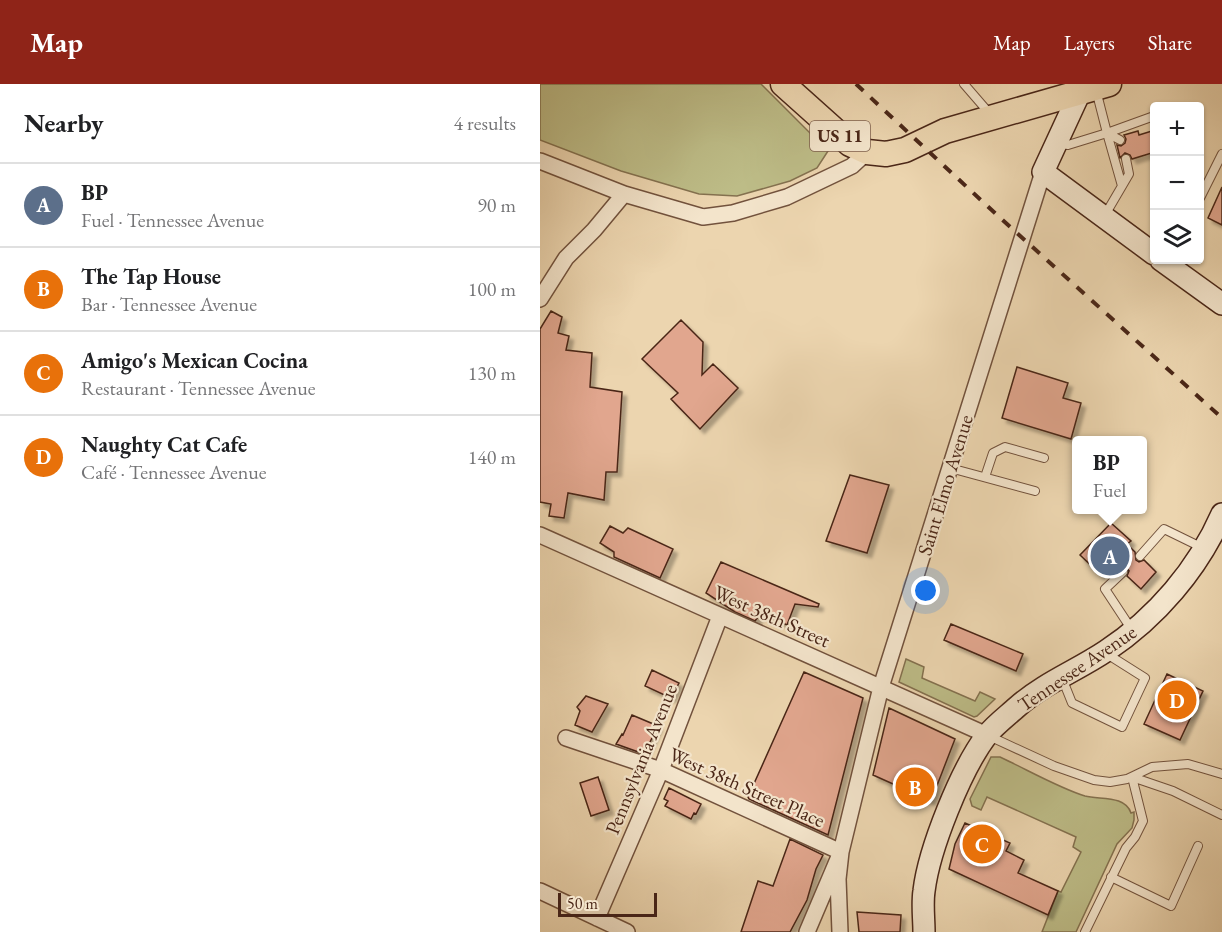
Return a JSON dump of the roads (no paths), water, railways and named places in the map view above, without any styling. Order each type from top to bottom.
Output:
[{"type":"main road","name":"US 11","points":[[783,84],[849,144],[867,152],[886,154],[904,150],[945,131],[1092,87]]},
{"type":"main road","name":"Saint Elmo Avenue","points":[[1043,172],[1056,142],[1092,87]]},
{"type":"main road","points":[[1043,172],[1150,250]]},
{"type":"main road","points":[[1170,264],[1222,304]]},
{"type":"main road","name":"Tennessee Avenue","points":[[924,932],[923,892],[935,843],[960,782],[987,735],[1018,706],[1061,676],[1104,652],[1143,624],[1178,587],[1212,537],[1222,514]]},
{"type":"street","points":[[540,161],[624,194],[703,217],[733,213],[787,197],[852,166],[867,152]]},
{"type":"street","name":"Saint Elmo Avenue","points":[[840,932],[838,879],[841,852],[881,687],[1043,172]]},
{"type":"street","points":[[540,299],[566,258],[594,230],[624,194]]},
{"type":"street","name":"West 38th Street","points":[[540,535],[987,735]]},
{"type":"street","name":"Pennsylvania Avenue","points":[[597,918],[661,770],[720,616]]},
{"type":"street","name":"West 38th Street Place","points":[[566,738],[661,770],[841,852]]},
{"type":"street","points":[[807,932],[841,852]]},
{"type":"street","points":[[540,891],[627,932]]},
{"type":"lane","points":[[964,84],[987,119]]},
{"type":"lane","points":[[1092,87],[1122,186]]},
{"type":"lane","points":[[1056,142],[1068,145],[1150,118]]},
{"type":"lane","points":[[1107,133],[1120,140]]},
{"type":"lane","points":[[1204,190],[1222,154]]},
{"type":"lane","points":[[1103,217],[1129,174],[1126,159]]},
{"type":"lane","points":[[985,477],[993,453],[1005,447],[1044,458]]},
{"type":"lane","points":[[950,468],[1035,491]]},
{"type":"lane","points":[[1140,556],[1164,529],[1204,548]]},
{"type":"lane","points":[[1123,572],[1105,590],[1133,631]]},
{"type":"lane","points":[[1061,676],[1072,703],[1122,727],[1145,678],[1104,652]]},
{"type":"lane","points":[[987,735],[1054,766],[1110,783],[1132,777],[1152,767],[1188,764],[1222,774]]},
{"type":"lane","points":[[1132,777],[1173,791],[1222,815]]},
{"type":"lane","points":[[1085,932],[1126,848],[1143,821],[1132,777]]},
{"type":"lane","points":[[1111,877],[1171,906],[1198,846]]},
{"type":"railway","points":[[856,84],[1222,418]]},
{"type":"place","name":"BP","points":[[1110,556]]},
{"type":"place","name":"Naughty Cat Cafe","points":[[1177,700]]},
{"type":"place","name":"The Tap House","points":[[915,787]]},
{"type":"place","name":"Amigo's Mexican Cocina","points":[[982,844]]}]
